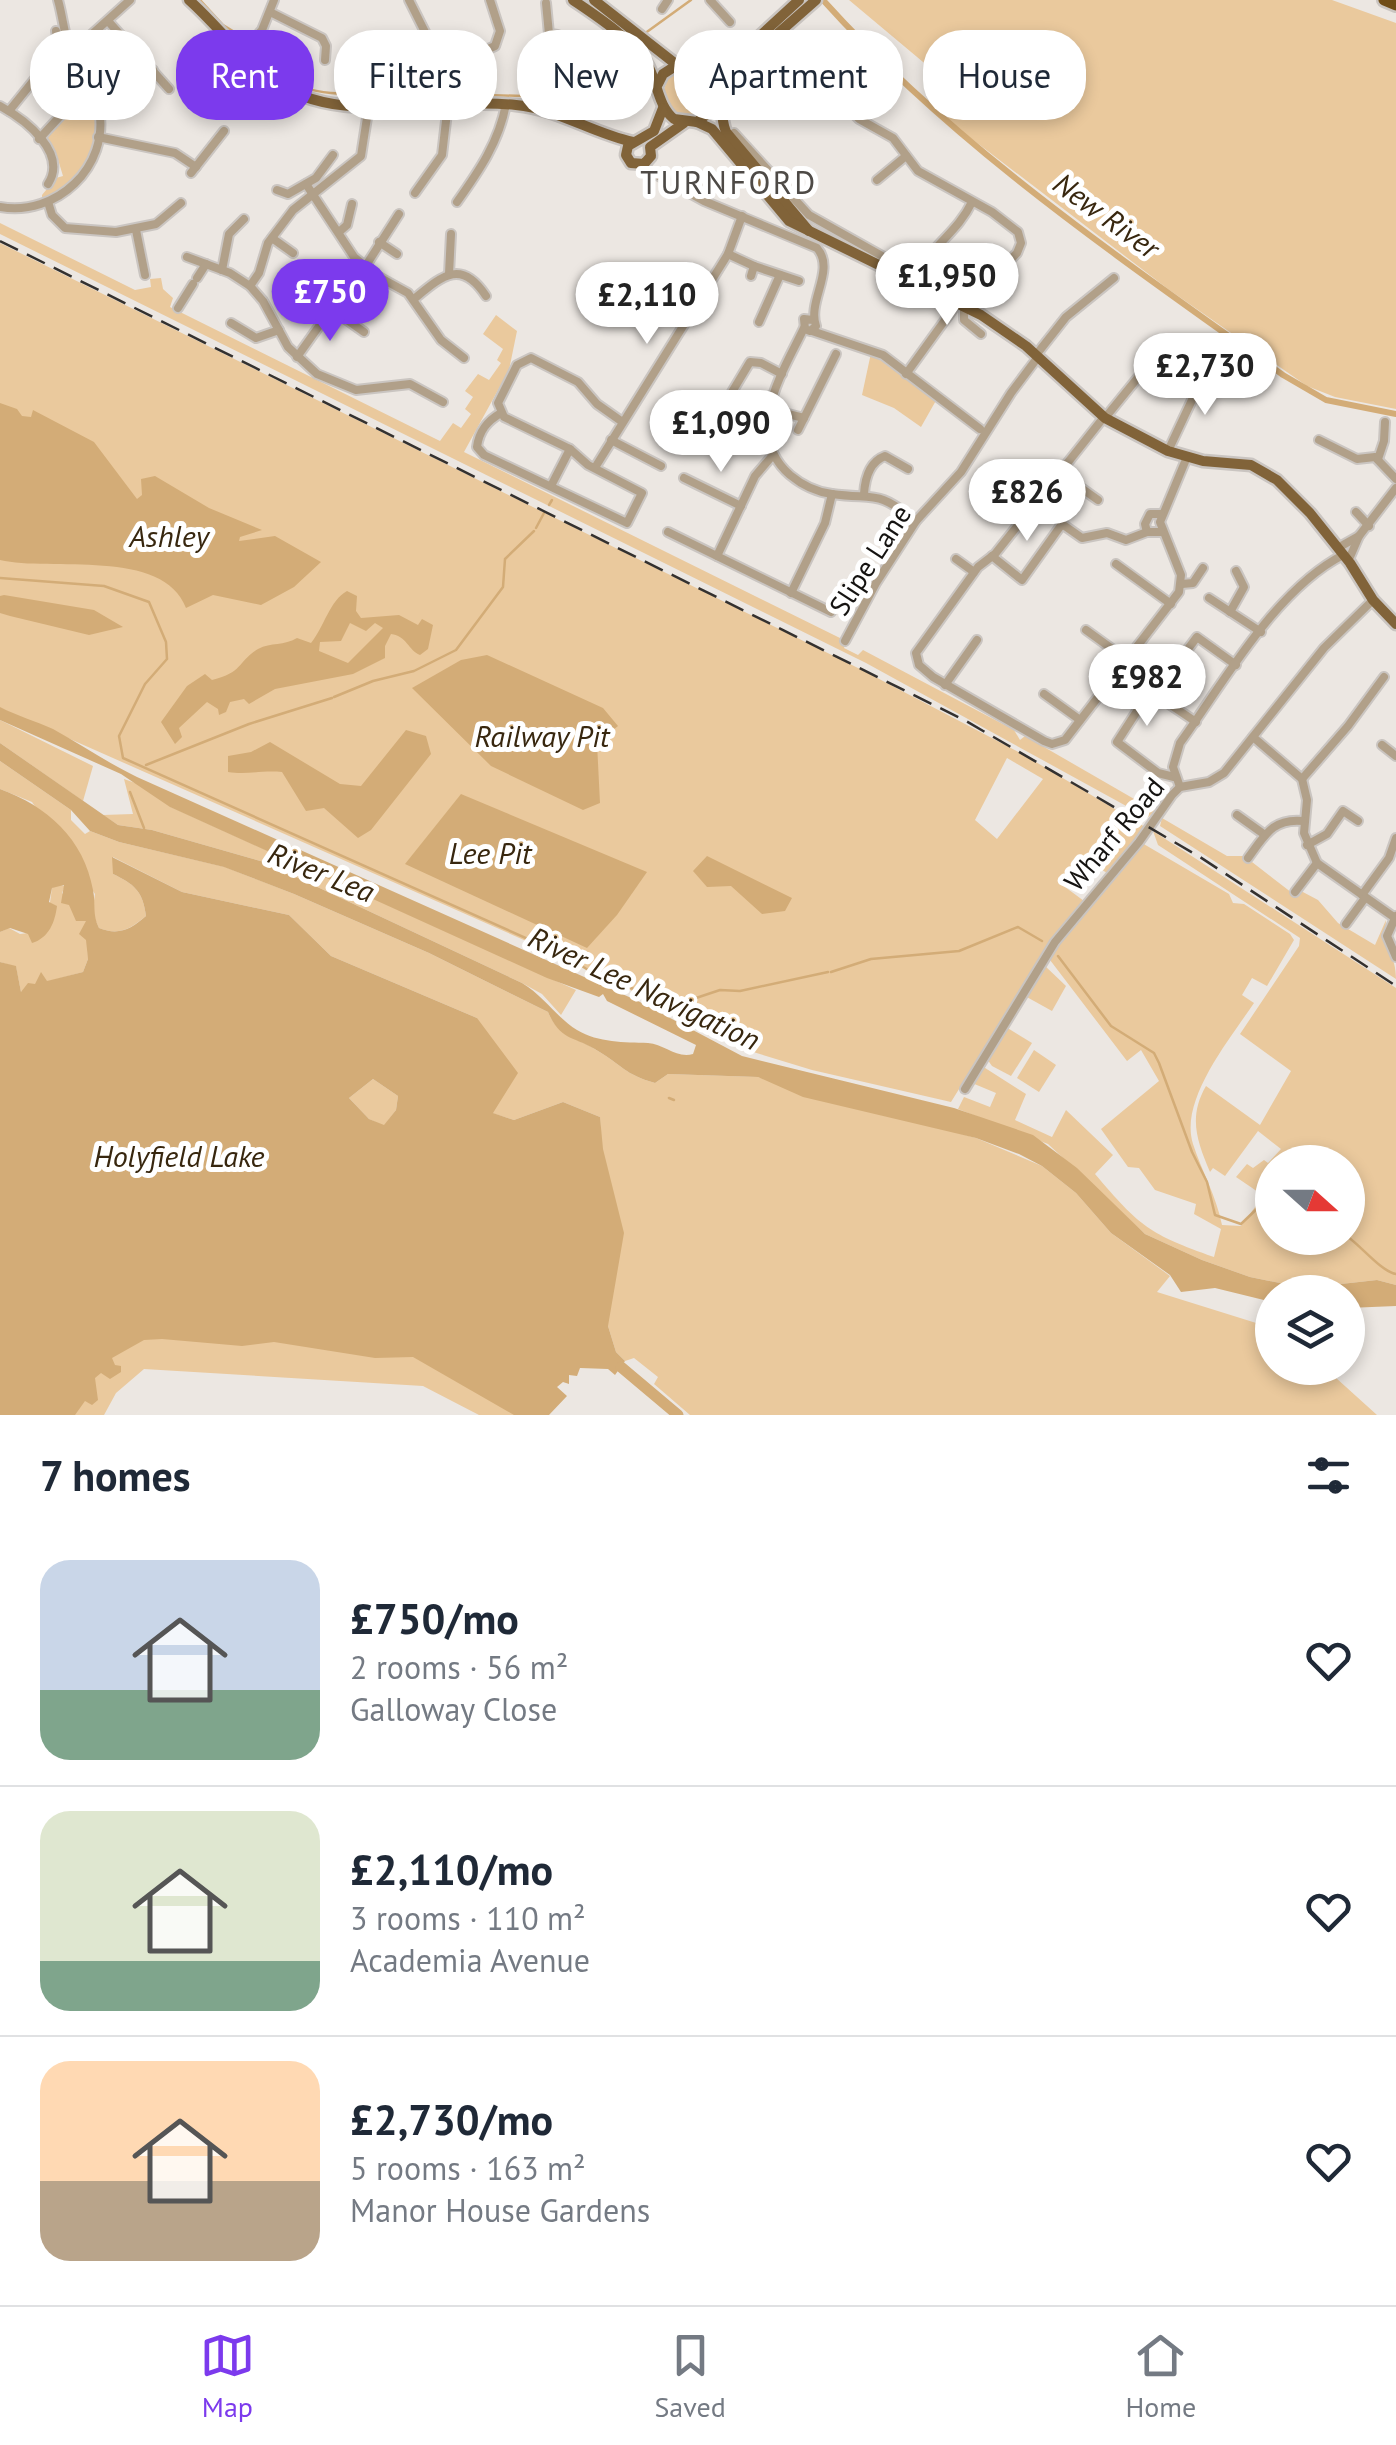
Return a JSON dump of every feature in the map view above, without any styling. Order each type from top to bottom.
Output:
[{"type":"highway","points":[[1384,0],[1396,5]]},
{"type":"main road","points":[[190,0],[228,30]]},
{"type":"main road","points":[[573,0],[620,30]]},
{"type":"main road","points":[[594,0],[624,30]]},
{"type":"main road","points":[[771,30],[808,2]]},
{"type":"main road","points":[[778,30],[808,2]]},
{"type":"main road","points":[[658,84],[663,74],[674,68]]},
{"type":"main road","points":[[627,159],[626,150],[632,141],[659,126],[663,107],[654,74]]},
{"type":"main road","points":[[497,104],[517,106]]},
{"type":"main road","points":[[663,107],[674,119],[698,122],[712,130],[789,221],[916,280],[1037,356],[1105,418],[1168,451],[1256,466],[1277,480],[1346,555],[1372,600],[1396,624]]},
{"type":"main road","points":[[573,120],[650,151]]},
{"type":"main road","points":[[724,120],[726,132],[782,192],[809,231]]},
{"type":"main road","points":[[599,130],[627,159],[639,165],[684,123]]},
{"type":"main road","points":[[766,193],[782,192]]},
{"type":"street","points":[[58,0],[64,30]]},
{"type":"street","points":[[96,30],[130,0]]},
{"type":"street","points":[[259,30],[274,0]]},
{"type":"street","points":[[408,0],[424,30]]},
{"type":"street","points":[[490,0],[500,31],[497,40]]},
{"type":"street","points":[[662,10],[668,0]]},
{"type":"street","points":[[710,0],[730,22]]},
{"type":"street","points":[[546,3],[549,30]]},
{"type":"street","points":[[270,12],[322,38],[325,60]]},
{"type":"street","points":[[108,21],[116,30]]},
{"type":"street","points":[[156,73],[170,89]]},
{"type":"street","points":[[30,81],[4,109],[39,138],[55,158],[48,184]]},
{"type":"street","points":[[457,202],[485,161],[500,129],[506,104]]},
{"type":"street","points":[[39,138],[56,120]]},
{"type":"street","points":[[0,206],[28,208],[69,190],[81,177],[98,137],[99,120]]},
{"type":"street","points":[[250,286],[272,238],[298,204],[315,195],[361,156],[367,120]]},
{"type":"street","points":[[415,194],[442,155],[443,120]]},
{"type":"street","points":[[861,120],[893,138],[918,171],[1016,230],[1020,249],[1005,270],[977,294]]},
{"type":"street","points":[[98,137],[174,153],[193,170],[224,131]]},
{"type":"street","points":[[734,133],[782,192],[830,229],[882,256]]},
{"type":"street","points":[[650,151],[662,175]]},
{"type":"street","points":[[276,190],[288,194],[306,184],[332,155]]},
{"type":"street","points":[[877,180],[906,156]]},
{"type":"street","points":[[639,165],[704,201],[806,242],[820,252],[825,264],[810,326],[799,339],[768,409],[773,454],[801,483],[832,494],[864,494],[887,500],[916,521]]},
{"type":"street","points":[[306,184],[351,254],[414,299],[441,340],[464,358]]},
{"type":"street","points":[[48,202],[56,222],[68,228],[136,230],[160,222],[180,202]]},
{"type":"street","points":[[916,280],[931,250],[958,227],[972,202]]},
{"type":"street","points":[[339,232],[347,224],[352,204]]},
{"type":"street","points":[[365,266],[400,214]]},
{"type":"street","points":[[596,466],[728,254],[742,216]]},
{"type":"street","points":[[222,270],[229,234],[244,219]]},
{"type":"street","points":[[136,230],[145,275]]},
{"type":"street","points":[[449,274],[451,234]]},
{"type":"street","points":[[272,238],[293,252]]},
{"type":"street","points":[[379,242],[397,254]]},
{"type":"street","points":[[728,254],[799,281]]},
{"type":"street","points":[[186,256],[250,286],[297,357],[317,374],[350,389],[410,384],[443,402]]},
{"type":"street","points":[[178,308],[206,264]]},
{"type":"street","points":[[750,276],[754,266]]},
{"type":"street","points":[[414,299],[449,274],[469,276],[486,296]]},
{"type":"street","points":[[760,322],[780,276]]},
{"type":"street","name":"Slipe Lane","points":[[845,642],[876,583],[916,521],[961,472],[1066,316],[1114,278]]},
{"type":"street","points":[[298,284],[364,332]]},
{"type":"street","points":[[297,357],[332,308]]},
{"type":"street","points":[[906,374],[959,308],[964,320],[982,334]]},
{"type":"street","points":[[231,324],[256,338],[279,330]]},
{"type":"street","points":[[810,326],[874,350],[935,391],[980,429]]},
{"type":"street","points":[[798,430],[836,354]]},
{"type":"street","points":[[1187,354],[1216,374]]},
{"type":"street","points":[[501,413],[484,427],[478,450],[501,465],[552,484],[558,493],[628,523],[642,493],[501,413],[498,403],[516,365],[529,358],[578,382],[597,404],[621,421]]},
{"type":"street","points":[[1154,359],[992,556],[974,572],[916,653],[921,667],[945,685],[1052,744],[1065,740],[1171,604],[1182,584],[1162,532],[1161,514],[1187,457]]},
{"type":"street","points":[[732,392],[750,362],[782,374]]},
{"type":"street","points":[[1168,451],[1207,368]]},
{"type":"street","points":[[768,409],[804,418]]},
{"type":"street","points":[[1378,459],[1385,422]]},
{"type":"street","points":[[611,440],[661,466]]},
{"type":"street","points":[[1319,440],[1357,459],[1372,456],[1396,478]]},
{"type":"street","points":[[552,484],[570,450]]},
{"type":"street","points":[[716,556],[758,472],[773,454]]},
{"type":"street","points":[[864,494],[867,474],[880,457],[892,459],[908,470]]},
{"type":"street","points":[[1060,473],[1098,500]]},
{"type":"street","points":[[684,478],[741,506]]},
{"type":"street","points":[[1180,786],[1174,777],[1174,754],[1236,666],[1300,582],[1346,555],[1396,488]]},
{"type":"street","points":[[791,593],[825,523],[832,494]]},
{"type":"street","points":[[1356,512],[1369,526]]},
{"type":"street","points":[[1146,532],[1146,518],[1161,514]]},
{"type":"street","points":[[992,556],[1022,580],[1062,524],[1082,538],[1107,533],[1126,540],[1146,532],[1162,532]]},
{"type":"street","points":[[668,532],[831,612]]},
{"type":"street","points":[[1346,555],[1358,536]]},
{"type":"street","points":[[956,559],[974,572]]},
{"type":"street","points":[[1116,564],[1171,604]]},
{"type":"street","points":[[1182,584],[1193,583],[1202,568]]},
{"type":"street","points":[[1230,612],[1244,587],[1236,571]]},
{"type":"street","points":[[1209,598],[1261,632]]},
{"type":"street","name":"Wharf Road","points":[[965,1089],[1055,942],[1180,786],[1219,777],[1324,648],[1372,600]]},
{"type":"street","points":[[1086,630],[1126,659]]},
{"type":"street","points":[[1175,666],[1197,637],[1236,666]]},
{"type":"street","points":[[945,685],[977,640]]},
{"type":"street","points":[[1302,778],[1384,677]]},
{"type":"street","points":[[1174,777],[1158,773],[1117,742],[1150,691],[1196,722]]},
{"type":"street","points":[[1044,694],[1080,720]]},
{"type":"street","points":[[1253,737],[1302,778],[1307,800],[1303,821],[1316,863],[1395,917],[1387,940],[1396,957]]},
{"type":"street","points":[[1382,745],[1396,756]]},
{"type":"street","points":[[1308,845],[1327,834],[1344,811],[1358,821]]},
{"type":"street","points":[[1237,815],[1265,835]]},
{"type":"street","points":[[1248,858],[1279,821],[1303,821]]},
{"type":"street","points":[[1346,924],[1387,861],[1396,838]]},
{"type":"street","points":[[1295,892],[1316,863]]},
{"type":"shaded area","points":[[849,0],[1332,0],[1396,23],[1396,409],[1335,397],[1307,386],[1168,289],[947,120],[1086,120],[1086,30],[923,30],[923,62],[903,45],[903,30],[885,30]]},
{"type":"shaded area","points":[[674,73],[674,113],[664,93]]},
{"type":"shaded area","points":[[61,120],[96,120],[92,149],[78,173],[42,201],[42,195],[56,178],[63,176],[56,153],[45,136]]},
{"type":"shaded area","points":[[0,223],[135,290],[151,287],[150,279],[161,278],[163,289],[173,298],[170,307],[440,441],[453,423],[461,428],[471,414],[465,409],[473,397],[465,391],[478,374],[489,380],[501,363],[497,360],[503,349],[483,334],[496,315],[517,331],[509,370],[464,452],[842,639],[846,642],[844,648],[858,655],[863,650],[1014,730],[1020,740],[1025,736],[1155,811],[1147,818],[1141,814],[1148,809],[1140,804],[1136,809],[1139,813],[866,663],[0,234]]},
{"type":"shaded area","points":[[0,243],[862,670],[1024,755],[1145,827],[1107,873],[1082,857],[1061,884],[1084,901],[1041,957],[951,1102],[812,1070],[750,1051],[585,967],[0,708]],"holes":[[[1007,758],[1043,779],[997,839],[975,820]]]},
{"type":"shaded area","points":[[871,353],[919,389],[938,397],[921,427],[894,408],[862,395]]},
{"type":"shaded area","points":[[0,720],[93,766],[83,801],[0,743]]},
{"type":"shaded area","points":[[0,761],[71,810],[71,820],[85,834],[90,831],[119,842],[225,867],[429,953],[548,1012],[563,1032],[645,1080],[655,1083],[668,1074],[758,1077],[976,1138],[1042,1166],[1076,1193],[1111,1233],[1170,1276],[1157,1292],[1255,1323],[1255,1385],[1344,1385],[1377,1415],[690,1415],[654,1384],[658,1377],[634,1358],[625,1361],[616,1352],[608,1326],[600,1117],[563,1102],[514,1120],[492,1113],[477,1018],[331,956],[289,915],[182,892],[113,857],[113,874],[136,889],[146,916],[124,930],[99,928],[92,913],[95,894],[32,802],[0,789]]},
{"type":"shaded area","points":[[124,779],[141,785],[171,807],[576,990],[561,1015],[542,994],[522,983],[264,862],[152,830],[118,825],[103,815],[133,814]]},
{"type":"shaded area","points":[[1162,818],[1227,856],[1245,856],[1243,860],[1252,862],[1296,896],[1301,891],[1318,900],[1338,923],[1375,945],[1386,920],[1386,940],[1396,979],[1160,826]]},
{"type":"shaded area","points":[[1153,831],[1396,988],[1396,1285],[1365,1281],[1365,1275],[1255,1278],[1202,1260],[1145,1234],[1048,1144],[958,1109],[964,1097],[990,1107],[996,1093],[972,1083],[982,1066],[1026,1094],[1015,1120],[1052,1137],[1066,1110],[1113,1155],[1095,1174],[1123,1206],[1160,1235],[1214,1257],[1221,1229],[1194,1214],[1196,1204],[1155,1190],[1139,1168],[1128,1167],[1101,1129],[1159,1081],[1141,1050],[1127,1061],[1050,960],[1075,919],[1142,843],[1229,894],[1233,903],[1244,904],[1294,940],[1267,986],[1252,978],[1242,995],[1254,1003],[1209,1070],[1193,1108],[1193,1144],[1222,1225],[1241,1226],[1255,1207],[1255,1255],[1365,1255],[1365,1145],[1276,1145],[1258,1131],[1225,1176],[1213,1168],[1210,1172],[1196,1129],[1197,1108],[1206,1086],[1260,1125],[1291,1071],[1240,1034],[1299,946],[1300,938],[1158,845]]},
{"type":"shaded area","points":[[57,884],[65,886],[62,893],[87,921],[88,959],[83,972],[21,992],[16,967],[0,962],[0,932],[9,928],[20,934],[46,931],[52,888]]},
{"type":"shaded area","points":[[1044,965],[1066,986],[1052,1011],[1025,996]]},
{"type":"shaded area","points":[[1006,1027],[1032,1043],[1011,1076],[987,1059]]},
{"type":"shaded area","points":[[1034,1050],[1056,1065],[1039,1092],[1017,1078]]},
{"type":"shaded area","points":[[373,1079],[398,1096],[396,1110],[384,1126],[369,1119],[349,1098]]},
{"type":"shaded area","points":[[1247,1164],[1253,1168],[1255,1190],[1236,1177]]},
{"type":"shaded area","points":[[146,1329],[415,1351],[527,1415],[479,1415],[423,1386],[144,1369],[116,1393],[104,1415],[70,1415],[102,1358]]},
{"type":"water","name":"Ashley","points":[[0,403],[17,409],[22,416],[31,417],[33,410],[94,442],[137,499],[142,495],[141,479],[155,476],[209,508],[262,530],[240,537],[239,541],[275,536],[321,562],[294,587],[261,605],[213,595],[186,608],[173,589],[154,576],[130,569],[0,560]]},
{"type":"water","points":[[347,591],[357,596],[356,611],[361,618],[399,615],[418,625],[422,619],[433,625],[428,649],[420,655],[401,637],[391,634],[385,658],[353,674],[275,689],[249,704],[244,699],[230,702],[226,712],[219,715],[218,709],[207,702],[179,728],[182,737],[175,744],[161,722],[187,686],[205,674],[212,680],[230,674],[263,647],[297,638],[311,643]],"holes":[[[350,623],[366,631],[375,623],[383,628],[348,663],[319,651],[320,642],[341,641]]]},
{"type":"water","points":[[0,596],[94,610],[123,627],[89,635],[10,616],[0,613]]},
{"type":"water","name":"Railway Pit","points":[[487,655],[603,708],[618,726],[597,743],[600,803],[583,810],[491,766],[412,688],[461,660]]},
{"type":"water","name":"River Lea","points":[[0,707],[53,729],[137,777],[638,1001],[742,1056],[954,1108],[1033,1135],[1077,1168],[1145,1234],[1255,1278],[1255,1298],[1215,1288],[1181,1292],[1170,1275],[1111,1233],[1076,1193],[1042,1166],[1019,1154],[976,1138],[803,1097],[758,1077],[668,1074],[655,1083],[563,1034],[548,1012],[429,953],[224,867],[119,842],[90,831],[71,810],[0,761],[0,743],[118,825],[152,830],[264,862],[522,983],[585,1034],[612,1041],[654,1044],[681,1055],[693,1054],[696,1045],[607,1001],[603,994],[599,997],[547,978],[170,807],[121,774],[0,720]]},
{"type":"water","points":[[406,730],[426,736],[431,754],[371,830],[358,838],[324,808],[306,811],[282,772],[228,772],[228,756],[251,752],[270,742],[340,784],[361,786]]},
{"type":"water","name":"Holyfield Lake","points":[[0,789],[48,815],[72,840],[88,872],[99,928],[124,930],[146,916],[136,889],[113,874],[112,857],[182,892],[289,915],[331,956],[477,1018],[518,1073],[493,1113],[514,1120],[563,1102],[600,1117],[603,1149],[624,1233],[608,1326],[616,1352],[625,1361],[615,1375],[608,1369],[580,1368],[577,1376],[569,1375],[569,1384],[563,1382],[557,1387],[567,1396],[549,1415],[514,1415],[413,1357],[375,1358],[274,1342],[242,1346],[144,1340],[112,1358],[115,1365],[121,1366],[121,1372],[110,1379],[101,1373],[95,1378],[98,1400],[92,1405],[85,1401],[75,1415],[0,1415],[0,962],[16,966],[21,992],[28,983],[35,984],[41,972],[47,981],[83,972],[88,959],[86,940],[79,934],[86,921],[76,921],[69,905],[61,903],[64,885],[52,888],[49,902],[57,906],[56,912],[43,937],[32,943],[28,934],[10,928],[0,932]],"holes":[[[373,1079],[398,1096],[396,1110],[384,1125],[369,1119],[349,1098]]]},
{"type":"water","name":"Lee Pit","points":[[461,794],[647,872],[617,915],[587,948],[405,864]]},
{"type":"water","points":[[707,856],[792,898],[785,911],[762,914],[731,886],[707,887],[693,871]]},
{"type":"water","points":[[1365,1281],[1396,1285],[1396,1306],[1365,1307]]},
{"type":"waterway","points":[[200,0],[231,30]]},
{"type":"waterway","points":[[650,30],[691,0]]},
{"type":"waterway","name":"New River","points":[[823,0],[928,105],[1042,200],[1162,288],[1283,375],[1326,400],[1396,414]]},
{"type":"waterway","points":[[314,90],[334,93]]},
{"type":"waterway","points":[[497,95],[517,96]]},
{"type":"waterway","points":[[549,505],[552,500]]},
{"type":"waterway","points":[[536,528],[544,513]]},
{"type":"waterway","points":[[334,697],[373,681],[414,671],[456,650],[503,587],[505,559],[534,531]]},
{"type":"waterway","points":[[0,578],[104,586],[149,602],[166,642],[167,659],[145,684],[119,736],[123,758],[566,956],[604,980]]},
{"type":"waterway","points":[[146,765],[249,724],[332,698]]},
{"type":"waterway","points":[[130,792],[144,828]]},
{"type":"waterway","points":[[831,972],[871,959],[959,951],[1018,927],[1042,941]]},
{"type":"waterway","points":[[1058,956],[1111,1026],[1154,1053],[1207,1182],[1215,1215],[1241,1224],[1255,1211]]},
{"type":"waterway","name":"River Lee Navigation","points":[[613,980],[672,1006],[720,990],[740,991],[828,972]]},
{"type":"waterway","points":[[669,1098],[674,1100]]},
{"type":"waterway","points":[[1365,1252],[1396,1274]]},
{"type":"waterway","points":[[621,1367],[678,1415]]},
{"type":"railway","points":[[0,241],[966,721],[1200,857],[1396,986]]},
{"type":"district","name":"TURNFORD","points":[[729,183]]}]
